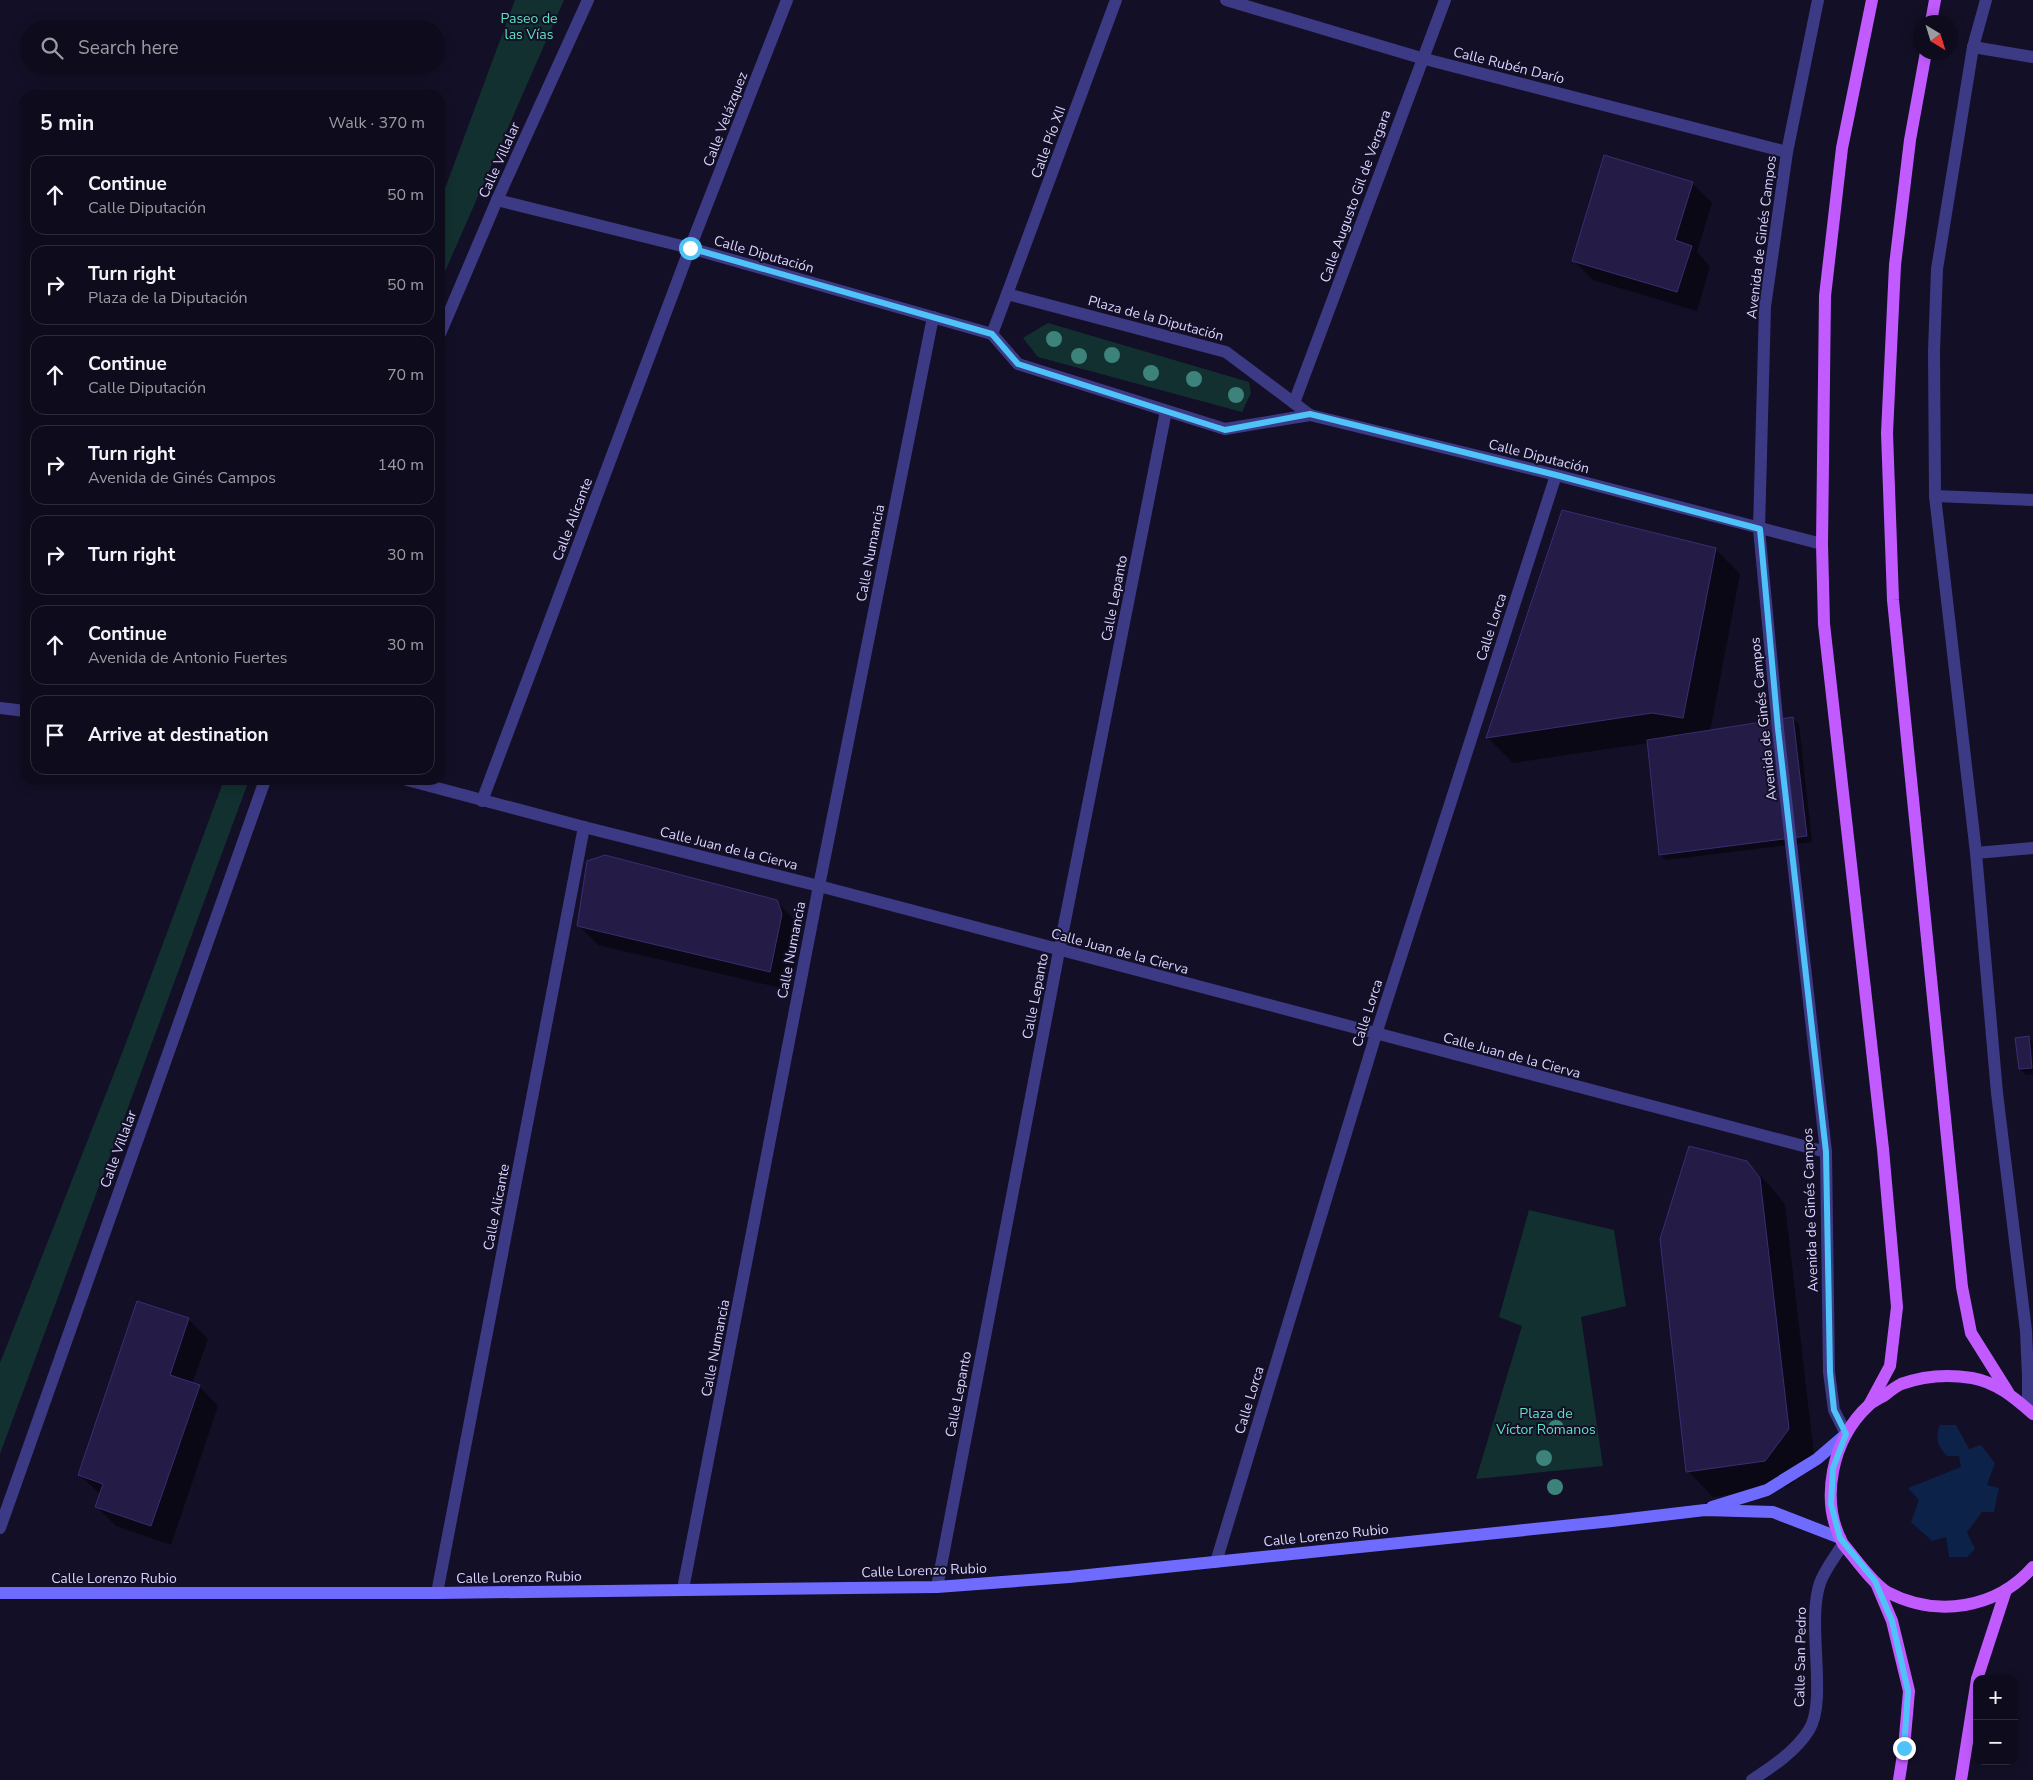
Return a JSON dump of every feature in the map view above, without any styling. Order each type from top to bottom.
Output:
[{"type":"main road","points":[[1705,1510],[1767,1490],[1817,1459],[1846,1434],[1869,1405],[1890,1366],[1897,1307],[1883,1149],[1824,624],[1822,544],[1825,296],[1842,148],[1872,0]]},
{"type":"main road","points":[[1932,15],[1935,0]]},
{"type":"main road","points":[[1925,60],[1910,140],[1894,265],[1887,433],[1892,600],[1962,1287],[1971,1333],[2008,1392],[2030,1411]]},
{"type":"main road","points":[[1869,1405],[1900,1385],[1936,1375],[1973,1378],[2008,1392]]},
{"type":"main road","points":[[1846,1434],[1833,1468],[1831,1504],[1841,1541],[1886,1591],[1919,1604],[1955,1607],[1990,1600],[2021,1581],[2033,1567]]},
{"type":"main road","name":"Calle Lorenzo Rubio","points":[[0,1592],[437,1593],[937,1587],[1069,1577],[1705,1510],[1773,1512],[1841,1541]]},
{"type":"main road","points":[[1875,1581],[1892,1621],[1908,1691],[1904,1748],[1899,1780]]},
{"type":"main road","points":[[1978,1675],[2006,1590]]},
{"type":"main road","points":[[1961,1780],[1973,1704]]},
{"type":"street","name":"Calle Villalar","points":[[445,322],[497,200],[588,0]]},
{"type":"street","name":"Calle Velázquez","points":[[690,248],[787,0]]},
{"type":"street","name":"Calle Pío XII","points":[[1007,294],[1116,0]]},
{"type":"street","name":"Calle Rubén Darío","points":[[1226,0],[1421,58],[1786,152]]},
{"type":"street","name":"Calle Augusto Gil de Vergara","points":[[1294,402],[1421,58],[1445,0]]},
{"type":"street","name":"Avenida de Ginés Campos","points":[[1818,0],[1786,152],[1765,306],[1760,529],[1779,739],[1826,1152],[1830,1372],[1834,1410],[1846,1434]]},
{"type":"street","points":[[1986,0],[1973,47],[1937,269],[1934,351],[1935,496],[1976,854],[1997,1093],[2026,1331],[2030,1411]]},
{"type":"street","points":[[1973,47],[2033,58]]},
{"type":"street","name":"Calle Diputación","points":[[497,200],[690,248],[992,334]]},
{"type":"street","name":"Calle Alicante","points":[[482,801],[690,248]]},
{"type":"street","points":[[1007,294],[992,334],[1018,364],[1225,430],[1310,414]]},
{"type":"street","name":"Plaza de la Diputación","points":[[1007,294],[1226,352],[1310,414]]},
{"type":"street","name":"Calle Numancia","points":[[683,1589],[819,886],[933,317]]},
{"type":"street","name":"Calle Lepanto","points":[[937,1587],[1058,951],[1166,411]]},
{"type":"street","name":"Calle Diputación","points":[[1310,414],[1822,544]]},
{"type":"street","name":"Calle Lorca","points":[[1216,1562],[1376,1034],[1556,475]]},
{"type":"street","points":[[1935,496],[2033,500]]},
{"type":"street","points":[[0,708],[20,710]]},
{"type":"street","name":"Calle Villalar","points":[[0,1528],[263,785]]},
{"type":"street","name":"Calle Juan de la Cierva","points":[[425,785],[819,886],[1058,951],[1826,1152]]},
{"type":"street","name":"Calle Alicante","points":[[437,1593],[584,827]]},
{"type":"street","points":[[1976,854],[2033,848]]},
{"type":"street","name":"Calle San Pedro","points":[[1752,1780],[1779,1762],[1810,1730],[1816,1708],[1814,1627],[1816,1602],[1820,1584],[1841,1541]]},
{"type":"green space","name":"Paseo de las Vías","points":[[515,0],[564,0],[445,272],[445,189]]},
{"type":"green space","points":[[1048,323],[1249,382],[1251,393],[1242,412],[1038,357],[1023,338]]},
{"type":"green space","points":[[222,785],[247,785],[0,1454],[0,1363],[124,1048]]},
{"type":"green space","name":"Plaza de Víctor Romanos","points":[[1529,1210],[1614,1230],[1626,1306],[1581,1317],[1603,1466],[1476,1479],[1522,1326],[1499,1317]]},
{"type":"water","points":[[1940,1425],[1956,1425],[1969,1449],[1981,1445],[1995,1463],[1987,1485],[1999,1488],[1994,1512],[1982,1512],[1967,1532],[1975,1549],[1967,1557],[1949,1557],[1946,1537],[1932,1541],[1911,1522],[1919,1500],[1908,1488],[1961,1467],[1959,1456],[1947,1456],[1939,1445],[1937,1438]]},
{"type":"building","points":[[1604,155],[1693,182],[1675,240],[1692,246],[1677,292],[1572,261]]},
{"type":"building","points":[[1562,510],[1716,548],[1683,718],[1652,713],[1486,738]]},
{"type":"building","points":[[1793,717],[1807,836],[1659,855],[1647,740]]},
{"type":"building","points":[[605,855],[777,900],[782,914],[770,972],[577,926],[587,861]]},
{"type":"building","points":[[2029,1036],[2032,1068],[2019,1069],[2015,1038]]},
{"type":"building","points":[[1689,1146],[1747,1161],[1760,1178],[1789,1429],[1765,1461],[1686,1472],[1660,1239]]},
{"type":"building","points":[[137,1301],[189,1318],[170,1375],[200,1385],[151,1526],[95,1507],[103,1484],[78,1475]]},
{"type":"route","points":[[690,248],[992,334],[1018,364],[1225,430],[1310,414],[1556,475],[1760,529],[1778,729],[1826,1152],[1830,1372],[1834,1410],[1846,1434],[1833,1468],[1831,1504],[1843,1544],[1875,1581],[1892,1621],[1908,1691],[1904,1748]]}]
